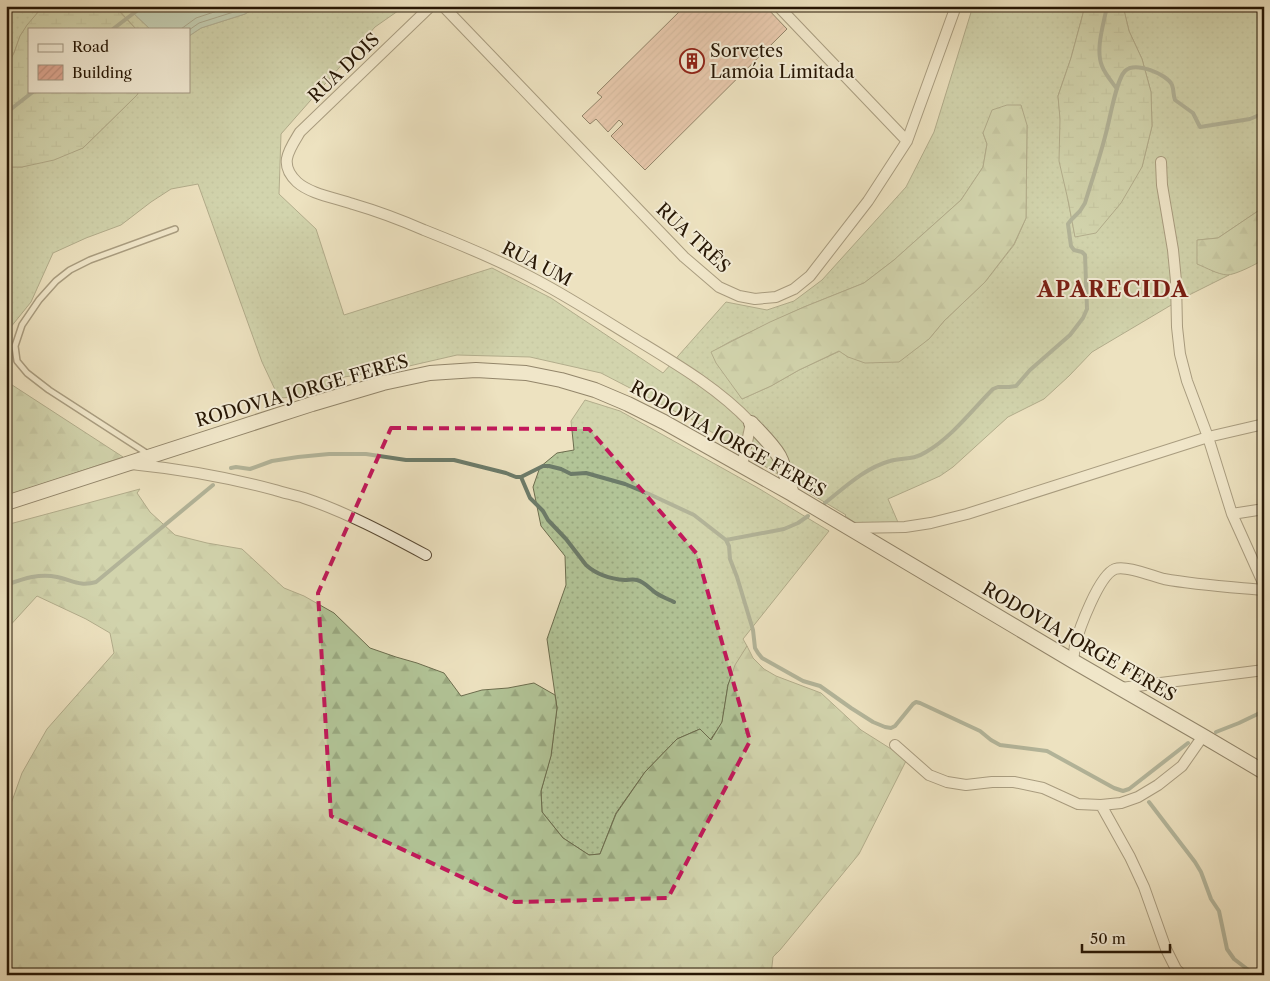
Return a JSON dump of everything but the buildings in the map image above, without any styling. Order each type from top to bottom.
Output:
[{"type":"main road","name":"RODOVIA JORGE FERES","points":[[6,503],[312,404],[383,383],[430,373],[476,370],[526,373],[561,380],[595,390],[664,422],[792,494],[1264,772]]},
{"type":"main road","points":[[751,423],[779,457],[792,494]]},
{"type":"street","name":"RUA DOIS","points":[[300,132],[431,6]]},
{"type":"street","name":"RUA TRÊS","points":[[443,6],[684,257],[719,287],[739,296],[756,299],[776,297],[794,289],[810,276],[868,201],[908,141],[956,6]]},
{"type":"street","points":[[778,6],[908,141]]},
{"type":"street","name":"RUA UM","points":[[300,132],[288,150],[286,160],[289,171],[304,188],[423,229],[502,263],[538,281],[676,363],[726,400],[751,423]]},
{"type":"street","points":[[1161,162],[1162,184],[1174,250],[1176,327],[1180,354],[1187,381],[1208,437],[1232,514],[1264,584]]},
{"type":"street","points":[[742,466],[751,423]]},
{"type":"street","points":[[848,528],[889,528],[931,523],[967,514],[1208,437],[1264,424]]},
{"type":"street","points":[[128,464],[161,467],[230,478],[304,498],[338,511],[426,554]]},
{"type":"street","points":[[1232,514],[1264,509]]},
{"type":"street","points":[[1073,661],[1081,626],[1097,591],[1106,576],[1118,568],[1164,579],[1264,590]]},
{"type":"street","points":[[1121,688],[1264,670]]},
{"type":"street","points":[[895,745],[929,775],[946,782],[966,786],[992,782],[1014,782],[1042,788],[1078,804],[1101,806],[1121,803],[1138,797],[1158,785],[1182,766],[1203,736]]},
{"type":"street","points":[[1101,806],[1144,887],[1166,949],[1182,975]]},
{"type":"lane","points":[[150,456],[49,390],[28,373],[17,361],[15,346],[22,325],[39,300],[70,270],[90,260],[174,229]]},
{"type":"highlighted area","points":[[391,428],[589,429],[697,554],[750,741],[668,898],[515,902],[331,816],[318,593]]},
{"type":"green space","points":[[6,6],[87,6],[39,11],[20,36],[6,68]]},
{"type":"green space","points":[[87,6],[115,7],[135,28],[28,28],[28,92],[138,92],[83,148],[54,160],[22,167],[6,167],[6,68],[20,36],[39,11]]},
{"type":"green space","points":[[110,6],[129,6],[129,9],[149,28],[135,28],[116,7]]},
{"type":"green space","points":[[258,6],[405,6],[375,27],[281,134],[279,194],[316,229],[344,315],[492,268],[551,298],[663,373],[726,302],[767,310],[794,301],[822,280],[906,187],[934,132],[973,6],[1085,6],[1071,58],[1058,96],[1068,200],[1075,236],[1142,167],[1152,126],[1151,92],[1142,59],[1129,31],[1123,6],[1264,6],[1264,205],[1218,238],[1198,240],[1212,271],[1229,275],[1183,298],[1092,352],[1044,399],[1008,417],[953,467],[940,476],[888,499],[900,527],[870,527],[871,533],[846,515],[685,415],[601,373],[530,357],[457,355],[396,369],[344,377],[312,396],[279,398],[262,362],[198,184],[171,189],[121,225],[53,253],[31,302],[6,333],[6,167],[22,167],[83,148],[138,92],[190,92],[190,35],[201,28],[245,14]],"holes":[[[1027,125],[1026,218],[1014,245],[985,282],[944,321],[929,339],[848,357],[840,351],[742,399],[712,352],[731,341],[804,307],[864,283],[894,260],[961,200],[983,167],[987,144],[983,133]]]},
{"type":"green space","points":[[1085,6],[1123,6],[1129,31],[1142,59],[1151,92],[1152,126],[1142,167],[1121,203],[1096,233],[1075,237],[1059,161],[1060,119],[1058,96],[1071,58]]},
{"type":"green space","points":[[1007,105],[1021,105],[1027,125],[1026,218],[1014,244],[985,282],[944,321],[929,339],[899,362],[865,363],[848,357],[839,351],[742,399],[716,363],[711,352],[770,322],[864,283],[894,260],[961,200],[983,167],[987,144],[983,133],[992,110]]},
{"type":"green space","points":[[1264,205],[1264,259],[1231,275],[1216,272],[1197,264],[1197,240],[1218,238]]},
{"type":"green space","points":[[6,381],[123,457],[6,496]]},
{"type":"green space","points":[[585,400],[620,411],[758,488],[829,531],[743,639],[747,646],[728,685],[722,723],[710,740],[700,729],[677,739],[645,772],[616,813],[600,854],[589,855],[563,838],[542,812],[541,791],[551,755],[557,708],[547,639],[566,585],[565,556],[541,526],[533,487],[540,467],[557,453],[574,450],[571,421]]},
{"type":"green space","points":[[140,489],[137,493],[150,512],[175,535],[242,549],[284,588],[304,596],[334,613],[370,648],[444,673],[461,696],[482,690],[534,683],[555,695],[557,708],[551,756],[541,791],[542,812],[563,838],[589,855],[600,854],[616,814],[645,772],[677,739],[700,729],[711,740],[722,722],[728,685],[735,665],[747,646],[753,658],[764,669],[776,676],[821,693],[861,730],[907,759],[859,854],[773,957],[771,975],[6,975],[6,812],[22,773],[47,729],[114,653],[110,633],[86,619],[37,596],[6,630],[6,525]]},
{"type":"water","points":[[129,6],[258,6],[245,14],[201,28],[190,35],[190,28],[149,28],[129,9]]},
{"type":"waterway","points":[[114,28],[143,6]]},
{"type":"waterway","points":[[1107,6],[1099,52],[1102,66],[1117,89]]},
{"type":"waterway","points":[[825,503],[872,468],[890,461],[916,457],[935,446],[953,431],[993,389],[1016,386],[1030,370],[1070,335],[1083,318],[1087,309],[1085,255],[1074,250],[1071,246],[1068,224],[1085,203],[1104,142],[1116,91],[1125,71],[1130,68],[1143,68],[1164,77],[1172,85],[1175,100],[1193,113],[1200,127],[1250,119],[1264,113]]},
{"type":"waterway","points":[[6,113],[33,92]]},
{"type":"waterway","points":[[231,468],[250,469],[272,461],[298,457],[329,454],[366,454],[406,460],[454,460],[516,477],[521,477],[543,466],[549,466],[571,474],[586,473],[625,484],[694,515],[726,540],[729,546],[730,559],[753,630],[755,648],[762,658],[803,681],[820,686],[873,722],[891,728],[895,726],[913,704],[916,702],[920,703],[980,731],[1000,745],[1047,751],[1114,788],[1123,791],[1129,789],[1188,743]]},
{"type":"waterway","points":[[521,477],[530,498],[543,511],[548,520],[586,565],[594,571],[609,577],[640,581],[658,594],[674,602]]},
{"type":"waterway","points":[[6,585],[37,576],[57,577],[81,583],[96,582],[213,485]]},
{"type":"waterway","points":[[726,540],[784,529],[808,516]]},
{"type":"waterway","points":[[1216,732],[1264,711]]},
{"type":"waterway","points":[[1149,802],[1201,872],[1211,899],[1219,911],[1227,949],[1234,959],[1255,975]]},
{"type":"place","name":"Sorvetes Lamóia Limitada","points":[[692,61]]},
{"type":"district","name":"APARECIDA","points":[[1113,289]]}]
